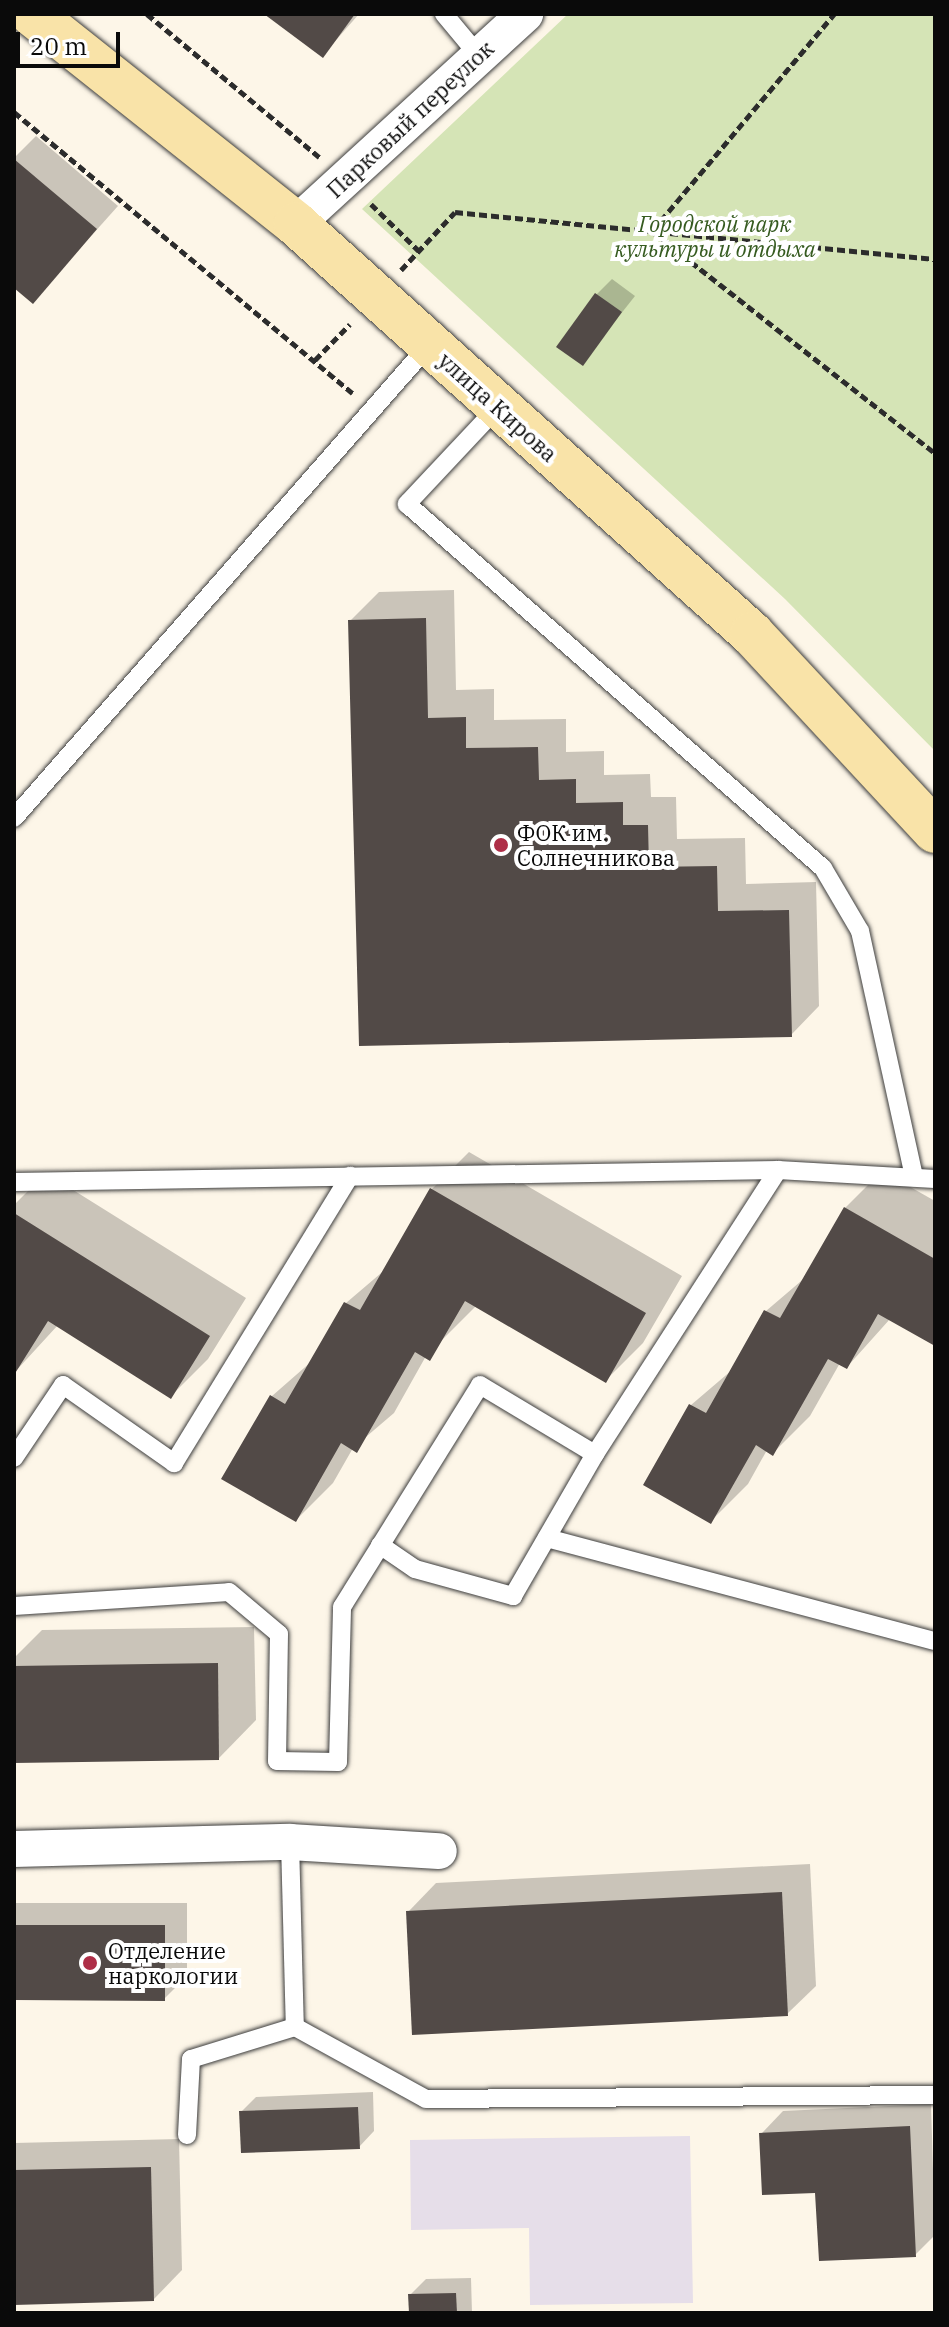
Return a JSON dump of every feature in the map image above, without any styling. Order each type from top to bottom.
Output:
[{"type":"main road","name":"улица Кирова","points":[[32,14],[296,224],[497,408],[752,634],[935,831]]},
{"type":"street","name":"Парковый переулок","points":[[296,224],[525,14]]},
{"type":"street","points":[[14,1849],[290,1842],[439,1851]]},
{"type":"lane","points":[[444,14],[479,56]]},
{"type":"lane","points":[[14,818],[429,345]]},
{"type":"lane","points":[[497,408],[407,504],[823,868],[860,931],[914,1177]]},
{"type":"lane","points":[[380,1545],[415,1569],[513,1596],[595,1454],[778,1170]]},
{"type":"lane","points":[[14,1182],[778,1170],[935,1179]]},
{"type":"lane","points":[[14,1458],[63,1385],[174,1463],[350,1176]]},
{"type":"lane","points":[[14,1606],[229,1592],[279,1634],[277,1761],[338,1762],[342,1607],[480,1385],[595,1454]]},
{"type":"lane","points":[[547,1538],[935,1641]]},
{"type":"lane","points":[[290,1842],[295,2027]]},
{"type":"lane","points":[[187,2135],[191,2059],[295,2027],[426,2099],[935,2095]]},
{"type":"path","points":[[147,14],[345,179],[419,251]]},
{"type":"path","points":[[653,231],[834,14]]},
{"type":"path","points":[[14,112],[372,410]]},
{"type":"path","points":[[315,360],[455,212],[935,259]]},
{"type":"path","points":[[653,231],[935,453]]},
{"type":"shaded area","points":[[690,2136],[693,2303],[530,2305],[529,2228],[411,2230],[410,2140]]},
{"type":"green space","name":"Городской парк культуры и отдыха","points":[[568,14],[935,14],[935,751],[785,599],[362,209]]},
{"type":"building","points":[[264,14],[355,14],[323,58]]},
{"type":"building","points":[[14,159],[97,229],[33,304],[14,288]]},
{"type":"building","points":[[595,293],[622,312],[583,366],[556,347]]},
{"type":"building","name":"ФОК им. Солнечникова","points":[[426,618],[428,718],[466,717],[466,748],[538,747],[539,780],[576,779],[576,803],[623,802],[623,825],[648,825],[649,867],[717,866],[718,911],[789,910],[792,1037],[359,1046],[348,620]]},
{"type":"building","points":[[430,1188],[646,1313],[606,1383],[465,1301],[430,1361],[415,1352],[357,1453],[341,1443],[296,1522],[221,1479],[270,1395],[285,1404],[344,1302],[360,1310]]},
{"type":"building","points":[[844,1207],[935,1259],[935,1346],[878,1314],[847,1369],[828,1359],[773,1456],[756,1445],[711,1524],[643,1485],[689,1404],[706,1413],[764,1310],[780,1318]]},
{"type":"building","points":[[14,1213],[210,1336],[171,1399],[48,1321],[14,1375]]},
{"type":"building","points":[[218,1663],[219,1760],[14,1763],[14,1666]]},
{"type":"building","points":[[782,1892],[788,2016],[412,2035],[406,1911]]},
{"type":"building","name":"Отделение наркологии","points":[[14,1925],[165,1925],[165,2001],[14,2000]]},
{"type":"building","points":[[358,2107],[360,2149],[241,2153],[239,2111]]},
{"type":"building","points":[[910,2126],[916,2257],[819,2261],[815,2193],[762,2195],[759,2133]]},
{"type":"building","points":[[151,2167],[154,2301],[14,2305],[14,2170]]},
{"type":"building","points":[[456,2293],[457,2313],[409,2313],[408,2294]]},
{"type":"place","name":"ФОК им. Солнечникова","points":[[501,845]]},
{"type":"place","name":"Отделение наркологии","points":[[90,1963]]}]
